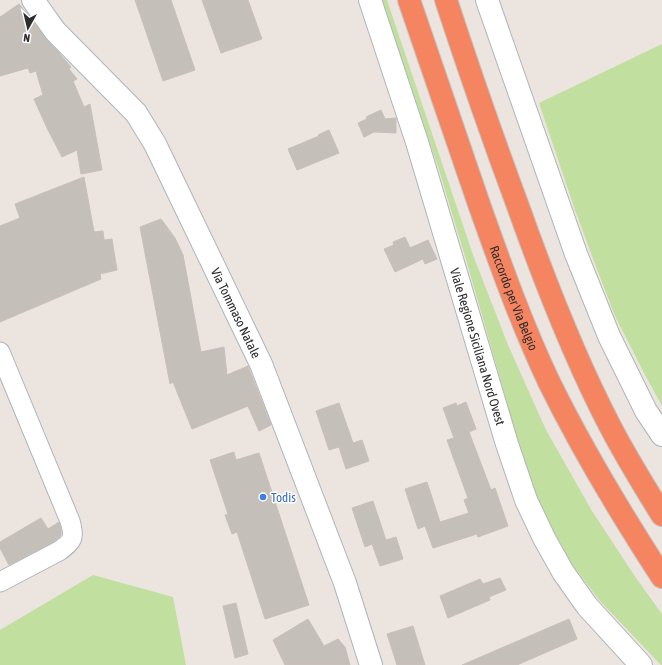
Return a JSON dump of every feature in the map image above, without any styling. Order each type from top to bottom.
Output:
[{"type":"highway","name":"Raccordo per Via Belgio","points":[[409,0],[442,101],[485,221],[532,342],[573,429],[600,477],[662,577]]},
{"type":"highway","points":[[446,0],[484,114],[539,267],[582,369],[610,426],[642,484],[662,515]]},
{"type":"street","name":"Via Tommaso Natale","points":[[33,0],[55,31],[136,113],[155,144],[261,364],[345,583],[371,665]]},
{"type":"street","name":"Viale Regione Siciliana Nord Ovest","points":[[370,0],[417,142],[507,444],[526,500],[544,538],[563,572],[587,606],[641,665]]},
{"type":"street","points":[[486,0],[576,254],[609,336],[646,412],[662,435]]},
{"type":"street","points":[[0,352],[70,521],[73,532],[72,538],[68,545],[0,582]]},
{"type":"green space","points":[[382,0],[387,0],[473,255],[508,345],[546,430],[592,511],[636,578],[662,614],[662,665],[600,601],[572,564],[553,530],[536,494],[518,441],[439,170]]},
{"type":"green space","points":[[662,44],[662,406],[615,316],[574,207],[539,103]]},
{"type":"green space","points":[[93,575],[173,597],[186,665],[0,665],[0,630]]},
{"type":"building","points":[[135,0],[171,0],[195,70],[163,81]]},
{"type":"building","points":[[202,0],[248,0],[262,39],[221,53]]},
{"type":"building","points":[[19,4],[45,38],[71,67],[69,69],[77,79],[73,81],[84,107],[90,104],[102,170],[81,174],[77,150],[62,157],[34,99],[43,95],[36,71],[30,73],[28,68],[0,76],[0,17]]},
{"type":"building","points":[[381,110],[385,119],[396,118],[396,133],[374,132],[364,137],[358,123],[367,119],[366,117]]},
{"type":"building","points":[[329,130],[339,153],[297,170],[288,149],[319,136],[318,135]]},
{"type":"building","points":[[84,177],[94,232],[103,231],[104,240],[112,239],[117,270],[100,274],[101,279],[0,322],[0,226],[20,218],[15,204]]},
{"type":"building","points":[[161,219],[175,238],[183,255],[201,352],[224,347],[227,375],[248,366],[271,425],[259,431],[248,406],[192,429],[173,382],[170,384],[140,227]]},
{"type":"building","points":[[405,237],[410,248],[428,240],[437,259],[425,264],[423,259],[395,272],[384,249],[394,245],[393,242]]},
{"type":"building","points":[[466,402],[476,429],[469,432],[491,490],[495,488],[508,526],[478,537],[477,534],[433,548],[425,526],[418,529],[405,489],[427,482],[440,522],[469,513],[464,500],[468,498],[447,440],[454,438],[443,408],[456,403],[457,406]]},
{"type":"building","points":[[339,403],[353,443],[362,440],[369,461],[346,469],[339,447],[329,450],[316,411]]},
{"type":"building","points":[[234,452],[236,460],[259,453],[309,605],[265,619],[237,532],[232,534],[225,515],[228,514],[210,460]]},
{"type":"building","points":[[373,501],[386,540],[396,537],[403,559],[380,566],[372,544],[365,547],[352,508]]},
{"type":"building","points":[[41,518],[48,529],[59,522],[61,535],[53,542],[9,565],[0,548],[0,542]]},
{"type":"building","points":[[500,578],[506,590],[489,597],[490,600],[448,618],[440,596],[480,579],[483,584]]},
{"type":"building","points":[[236,603],[248,654],[235,658],[223,606]]},
{"type":"building","points":[[308,619],[324,646],[338,639],[345,647],[350,665],[285,665],[273,640]]},
{"type":"building","points":[[569,619],[577,639],[517,665],[462,665]]},
{"type":"building","points":[[413,626],[425,665],[397,665],[387,634]]},
{"type":"place","name":"Todis","points":[[263,497]]}]
